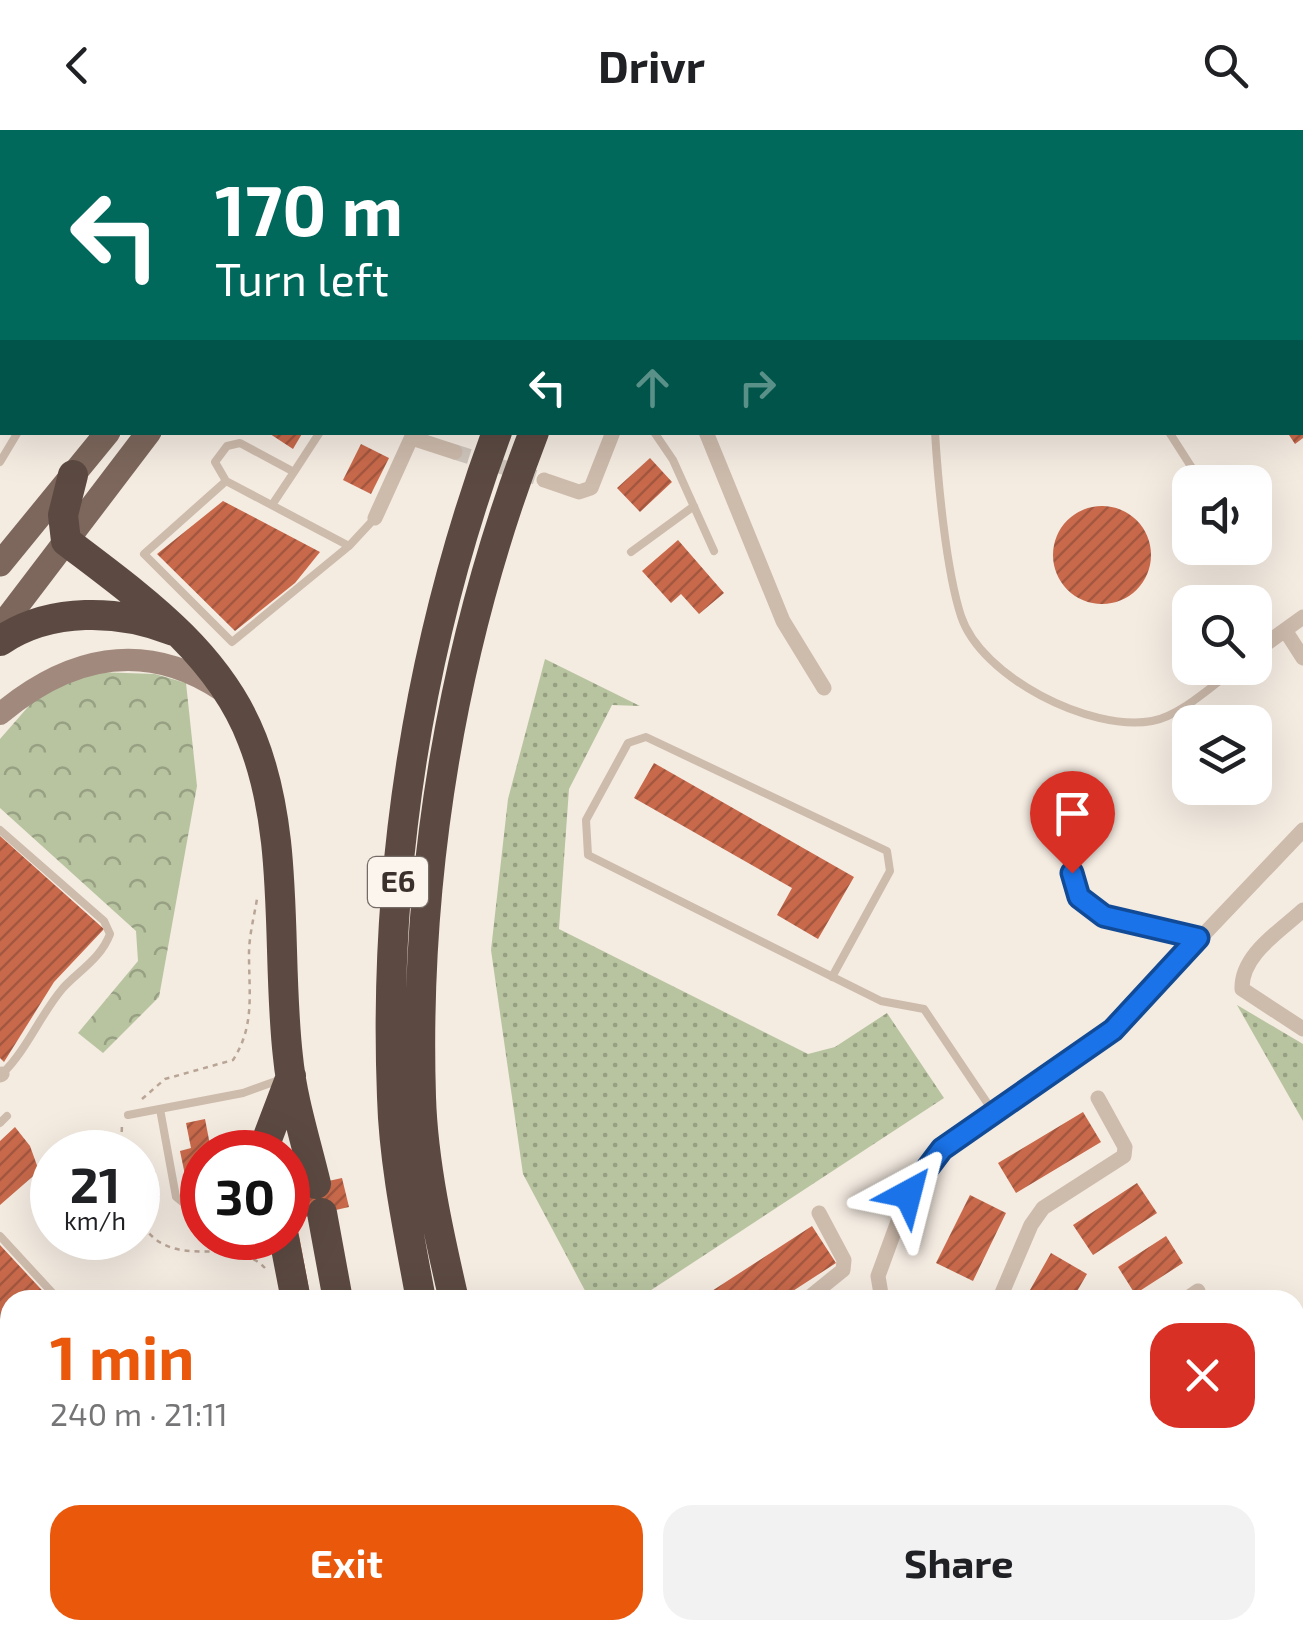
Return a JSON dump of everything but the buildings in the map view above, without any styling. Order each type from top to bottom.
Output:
[{"type":"highway","name":"E6","points":[[420,1290],[392,1100],[392,946],[402,834],[431,652],[496,435]]},
{"type":"highway","name":"E6","points":[[452,1290],[421,1100],[424,944],[463,653],[533,435]]},
{"type":"highway","points":[[74,475],[63,516],[66,541],[181,634],[228,694],[252,739],[273,826],[290,1076],[336,1290]]},
{"type":"highway","points":[[0,641],[20,629],[73,614],[134,620],[181,634]]},
{"type":"highway","points":[[270,1130],[290,1076]]},
{"type":"highway","points":[[284,1260],[285,1290]]},
{"type":"main road","points":[[4,557],[105,435]]},
{"type":"main road","points":[[0,628],[147,435]]},
{"type":"street","points":[[376,518],[413,435],[455,452]]},
{"type":"street","points":[[544,480],[579,492],[591,488],[612,435]]},
{"type":"street","points":[[707,435],[782,620],[824,688]]},
{"type":"street","points":[[1272,640],[1303,617]]},
{"type":"street","points":[[1285,630],[1303,658]]},
{"type":"street","points":[[0,714],[38,682],[111,660],[172,667],[228,694]]},
{"type":"street","points":[[880,1290],[878,1276],[908,1194],[942,1149],[1113,1030],[1303,830]]},
{"type":"street","points":[[1303,910],[1249,960],[1242,974],[1242,990],[1303,1029]]},
{"type":"street","points":[[1002,1290],[1030,1225],[1044,1208],[1124,1156],[1125,1147],[1098,1098]]},
{"type":"street","points":[[818,1290],[843,1270],[844,1260],[819,1213]]},
{"type":"lane","points":[[0,462],[16,435]]},
{"type":"lane","points":[[272,505],[318,435]]},
{"type":"lane","points":[[656,435],[673,460],[714,552]]},
{"type":"lane","points":[[935,435],[961,618],[994,666],[1087,716],[1123,724],[1156,720],[1210,685]]},
{"type":"lane","points":[[1170,435],[1190,465]]},
{"type":"lane","points":[[294,472],[240,443],[227,446],[215,462],[226,481],[350,546]]},
{"type":"lane","points":[[226,481],[144,554],[232,642],[350,546],[376,518]]},
{"type":"lane","points":[[632,552],[694,506]]},
{"type":"lane","points":[[832,977],[890,871],[887,851],[646,738],[628,743],[586,820],[588,855],[832,977],[882,1001],[924,1009],[994,1113]]},
{"type":"lane","points":[[0,830],[104,921],[110,934],[105,948],[62,990],[21,1054],[1,1074]]},
{"type":"lane","points":[[1074,853],[1072,873],[1079,897],[1104,916],[1198,938]]},
{"type":"lane","points":[[128,1114],[242,1093],[290,1076]]},
{"type":"lane","points":[[160,1109],[176,1197],[180,1200]]},
{"type":"lane","points":[[0,1236],[49,1290]]},
{"type":"path","points":[[122,1130],[128,1114],[165,1079],[233,1060],[246,1040],[252,990],[248,952],[259,885]]},
{"type":"path","points":[[160,1243],[178,1252],[245,1254],[262,1264],[285,1290]]},
{"type":"green space","points":[[545,659],[640,706],[612,705],[569,789],[559,929],[808,1054],[835,1047],[887,1013],[944,1098],[651,1290],[585,1290],[523,1174],[491,950],[508,799]]},
{"type":"green space","points":[[96,672],[155,674],[186,683],[197,786],[159,997],[103,1053],[78,1033],[138,961],[136,931],[0,808],[0,739],[41,692]]},
{"type":"green space","points":[[1237,1005],[1303,1044],[1303,1121]]},
{"type":"tunnel","points":[[455,452],[544,480]]},
{"type":"route","points":[[908,1194],[942,1149],[1113,1030],[1198,938],[1104,916],[1079,897],[1072,873]]}]
